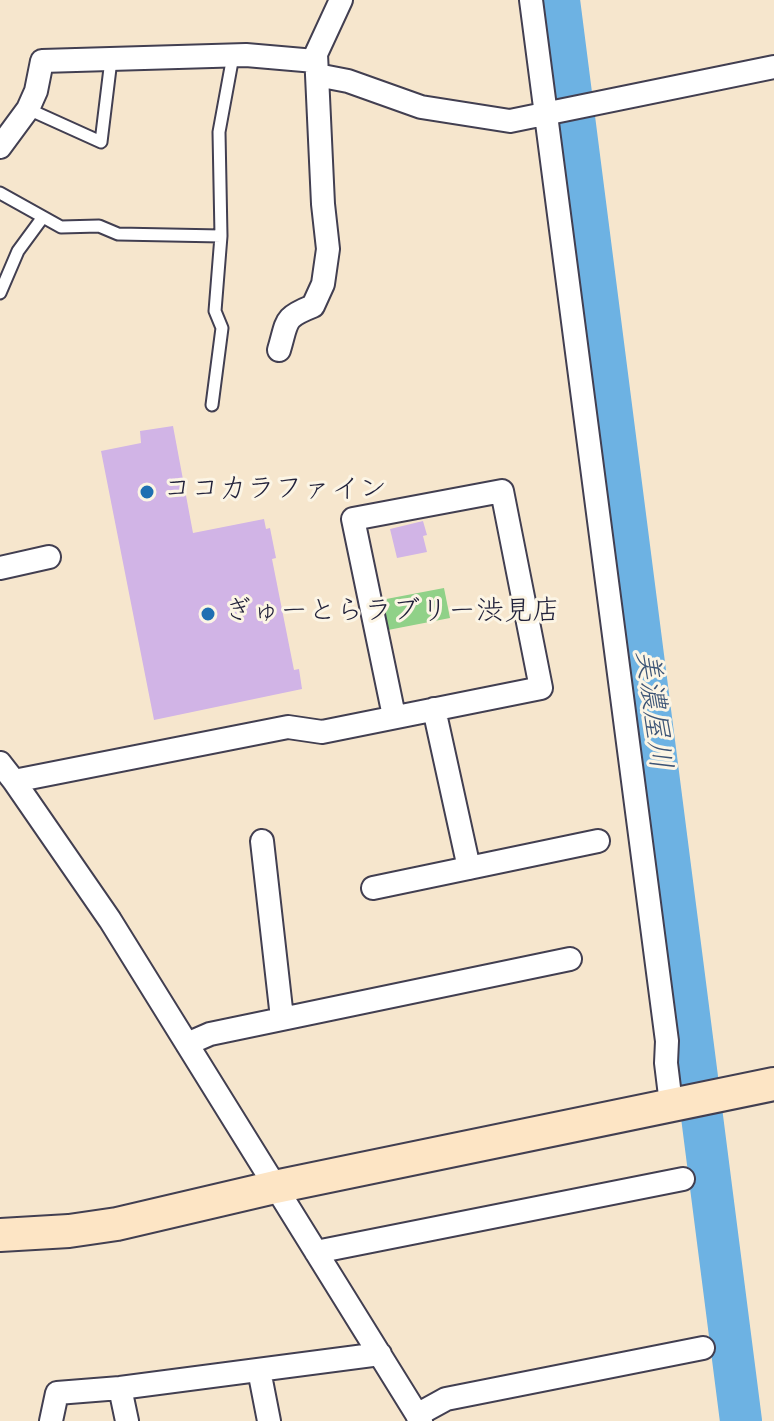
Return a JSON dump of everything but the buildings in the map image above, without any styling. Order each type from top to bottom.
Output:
[{"type":"street","points":[[279,350],[288,318],[313,306],[323,284],[328,249],[316,54],[341,0]]},
{"type":"street","points":[[531,0],[667,1041],[671,1104]]},
{"type":"street","points":[[0,147],[28,109],[36,91],[42,61],[233,56],[316,68],[421,107],[510,121],[774,67]]},
{"type":"street","points":[[394,716],[353,519],[502,491],[541,688],[322,732],[288,727],[7,772],[110,920],[419,1418],[446,1399],[703,1348]]},
{"type":"street","points":[[0,568],[49,557]]},
{"type":"street","points":[[434,709],[469,868]]},
{"type":"street","points":[[262,841],[282,1018]]},
{"type":"street","points":[[373,888],[598,841]]},
{"type":"street","points":[[187,1044],[210,1034],[282,1018],[570,959]]},
{"type":"street","points":[[0,1235],[69,1231],[117,1224],[275,1187],[774,1084]]},
{"type":"street","points":[[316,1252],[683,1179]]},
{"type":"street","points":[[51,1421],[57,1393],[120,1388],[380,1354]]},
{"type":"street","points":[[259,1370],[269,1421]]},
{"type":"street","points":[[120,1388],[127,1421]]},
{"type":"lane","points":[[212,405],[222,328],[215,311],[221,236],[219,132],[233,56]]},
{"type":"lane","points":[[28,109],[101,142],[111,60]]},
{"type":"lane","points":[[0,193],[61,227],[99,226],[118,234],[221,236]]},
{"type":"lane","points":[[0,293],[18,251],[43,217]]},
{"type":"green space","points":[[444,588],[450,618],[388,630],[381,600]]},
{"type":"waterway","name":"美濃屋川","points":[[559,0],[741,1421]]},
{"type":"place","name":"ココカラファイン","points":[[147,492]]},
{"type":"place","name":"ぎゅーとらラブリー渋見店","points":[[208,614]]}]
